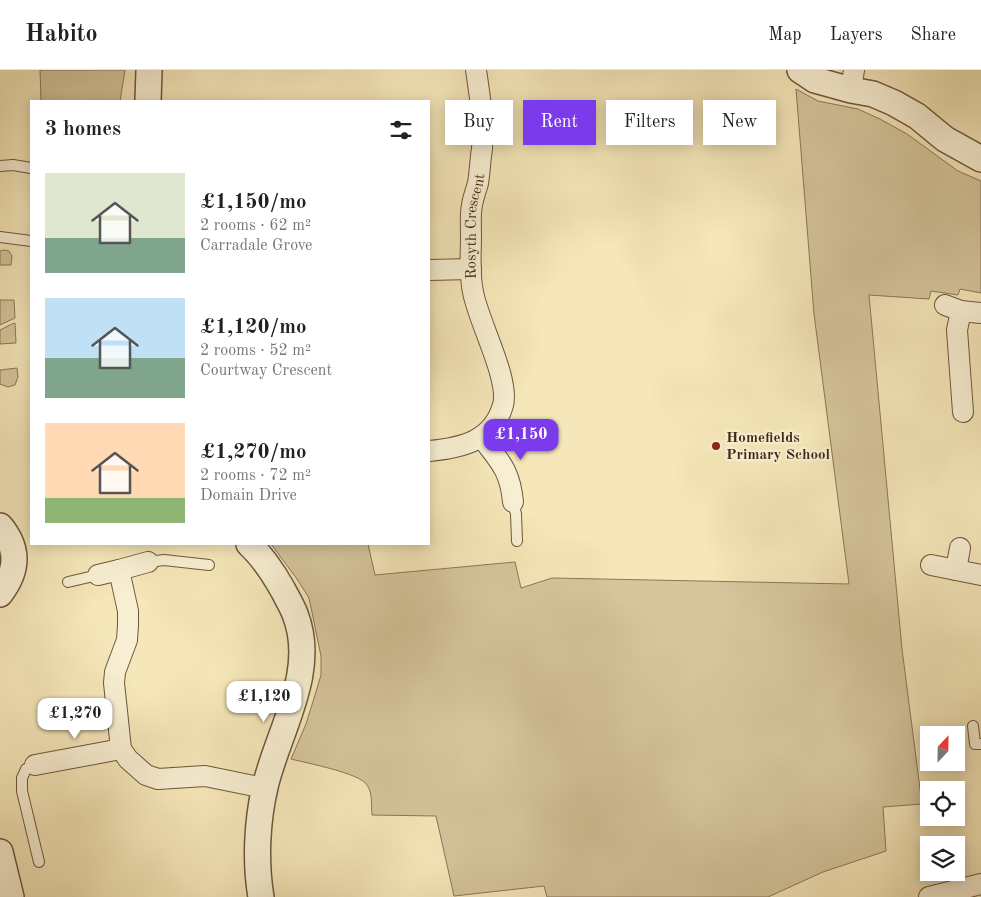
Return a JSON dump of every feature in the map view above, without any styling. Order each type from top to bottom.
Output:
[{"type":"street","points":[[148,100],[149,70]]},
{"type":"street","name":"Rosyth Crescent","points":[[476,70],[482,108],[483,130],[478,182],[472,207],[470,269],[473,292],[480,319],[499,370],[504,403],[493,427],[482,438]]},
{"type":"street","points":[[800,70],[816,80],[852,80],[873,94],[894,102],[917,116],[945,139],[981,159]]},
{"type":"street","points":[[430,270],[470,269]]},
{"type":"street","points":[[963,412],[957,330],[953,308],[981,313]]},
{"type":"street","points":[[430,451],[451,449],[482,438],[506,470],[512,484],[513,502]]},
{"type":"street","points":[[0,594],[8,584],[13,571],[15,558],[14,536]]},
{"type":"street","points":[[250,545],[278,581],[295,614],[302,653],[301,672],[294,702],[273,756],[264,788],[259,818],[258,868],[261,897]]},
{"type":"street","points":[[956,570],[960,548]]},
{"type":"street","points":[[98,575],[148,562]]},
{"type":"street","points":[[931,565],[981,575]]},
{"type":"street","points":[[119,570],[128,611],[128,625],[127,640],[115,672],[114,684],[122,749],[128,759],[146,775],[158,778],[205,776],[264,788]]},
{"type":"street","points":[[35,765],[122,749]]},
{"type":"street","points":[[0,852],[10,897]]},
{"type":"street","points":[[929,897],[981,884]]},
{"type":"lane","points":[[0,166],[13,164],[30,168]]},
{"type":"lane","points":[[0,237],[30,241]]},
{"type":"lane","points":[[513,502],[516,514],[517,542]]},
{"type":"lane","points":[[148,562],[164,560],[209,565]]},
{"type":"lane","points":[[68,582],[98,575]]},
{"type":"lane","points":[[973,726],[975,744],[981,744]]},
{"type":"lane","points":[[35,765],[26,769],[22,778],[22,791],[39,862]]},
{"type":"shaded area","points":[[40,70],[125,70],[120,100],[41,100]]},
{"type":"shaded area","points":[[796,89],[818,101],[858,109],[880,119],[907,134],[958,171],[981,181],[981,293],[960,289],[958,295],[931,291],[929,299],[869,295],[902,649],[920,788],[920,804],[883,807],[886,851],[823,872],[768,897],[547,897],[544,886],[454,896],[436,816],[372,815],[370,792],[367,785],[362,781],[354,776],[291,759],[306,724],[321,675],[321,656],[309,598],[272,545],[368,545],[375,575],[515,562],[521,588],[552,578],[849,584],[814,314]]},
{"type":"shaded area","points":[[0,251],[9,251],[12,256],[11,265],[0,265]]},
{"type":"shaded area","points":[[0,300],[14,300],[15,318],[0,325]]},
{"type":"shaded area","points":[[15,323],[16,343],[0,344],[0,330]]},
{"type":"shaded area","points":[[17,368],[18,377],[15,385],[8,387],[0,384],[0,370]]},
{"type":"place","name":"Homefields Primary School","points":[[716,446]]}]
